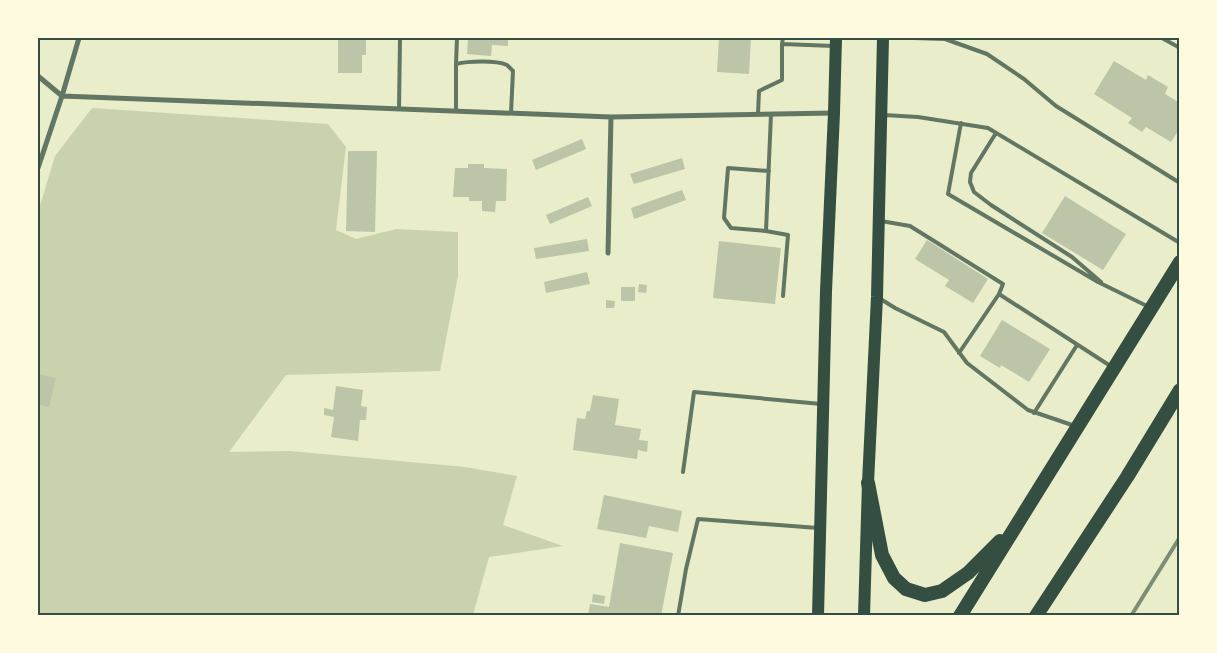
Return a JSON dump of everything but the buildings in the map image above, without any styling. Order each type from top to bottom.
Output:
[{"type":"highway","points":[[960,616],[1180,262]]},
{"type":"highway","points":[[1036,616],[1127,476],[1180,390]]},
{"type":"highway","points":[[868,483],[882,555],[894,578],[906,589],[925,595],[942,591],[968,573],[1018,522]]},
{"type":"main road","points":[[864,616],[868,483],[878,297],[883,38]]},
{"type":"main road","points":[[818,616],[826,291],[836,42]]},
{"type":"street","points":[[38,168],[79,38]]},
{"type":"street","points":[[38,76],[62,96],[610,117],[834,113]]},
{"type":"street","points":[[608,253],[610,117]]},
{"type":"lane","points":[[399,109],[400,38]]},
{"type":"lane","points":[[456,111],[457,38]]},
{"type":"lane","points":[[758,114],[759,90],[782,80],[783,38]]},
{"type":"lane","points":[[913,38],[945,38],[987,54],[1024,78],[1056,106],[1180,183]]},
{"type":"lane","points":[[1162,38],[1180,48]]},
{"type":"lane","points":[[782,44],[836,42]]},
{"type":"lane","points":[[456,64],[482,62],[506,65],[513,70],[511,113]]},
{"type":"lane","points":[[766,232],[771,114]]},
{"type":"lane","points":[[882,115],[918,117],[988,128],[1180,243]]},
{"type":"lane","points":[[961,123],[948,194],[1106,286],[1151,308]]},
{"type":"lane","points":[[996,132],[971,173],[970,182],[974,192],[1072,257],[1106,286]]},
{"type":"lane","points":[[769,172],[728,168],[724,218],[732,228],[788,234],[783,296]]},
{"type":"lane","points":[[879,221],[910,226],[1002,284],[999,294],[959,352]]},
{"type":"lane","points":[[999,294],[1114,369]]},
{"type":"lane","points":[[878,297],[944,332],[967,363],[1028,410],[1077,427]]},
{"type":"lane","points":[[1034,412],[1077,345]]},
{"type":"lane","points":[[683,472],[694,392],[823,404]]},
{"type":"lane","points":[[678,616],[686,569],[698,519],[820,528]]},
{"type":"green space","points":[[92,108],[328,124],[346,147],[336,230],[356,239],[396,229],[458,232],[458,276],[440,371],[286,375],[229,452],[290,451],[465,467],[517,476],[503,525],[563,546],[489,557],[473,615],[38,616],[38,212],[55,156]]},
{"type":"railway","points":[[1131,616],[1180,537]]}]
